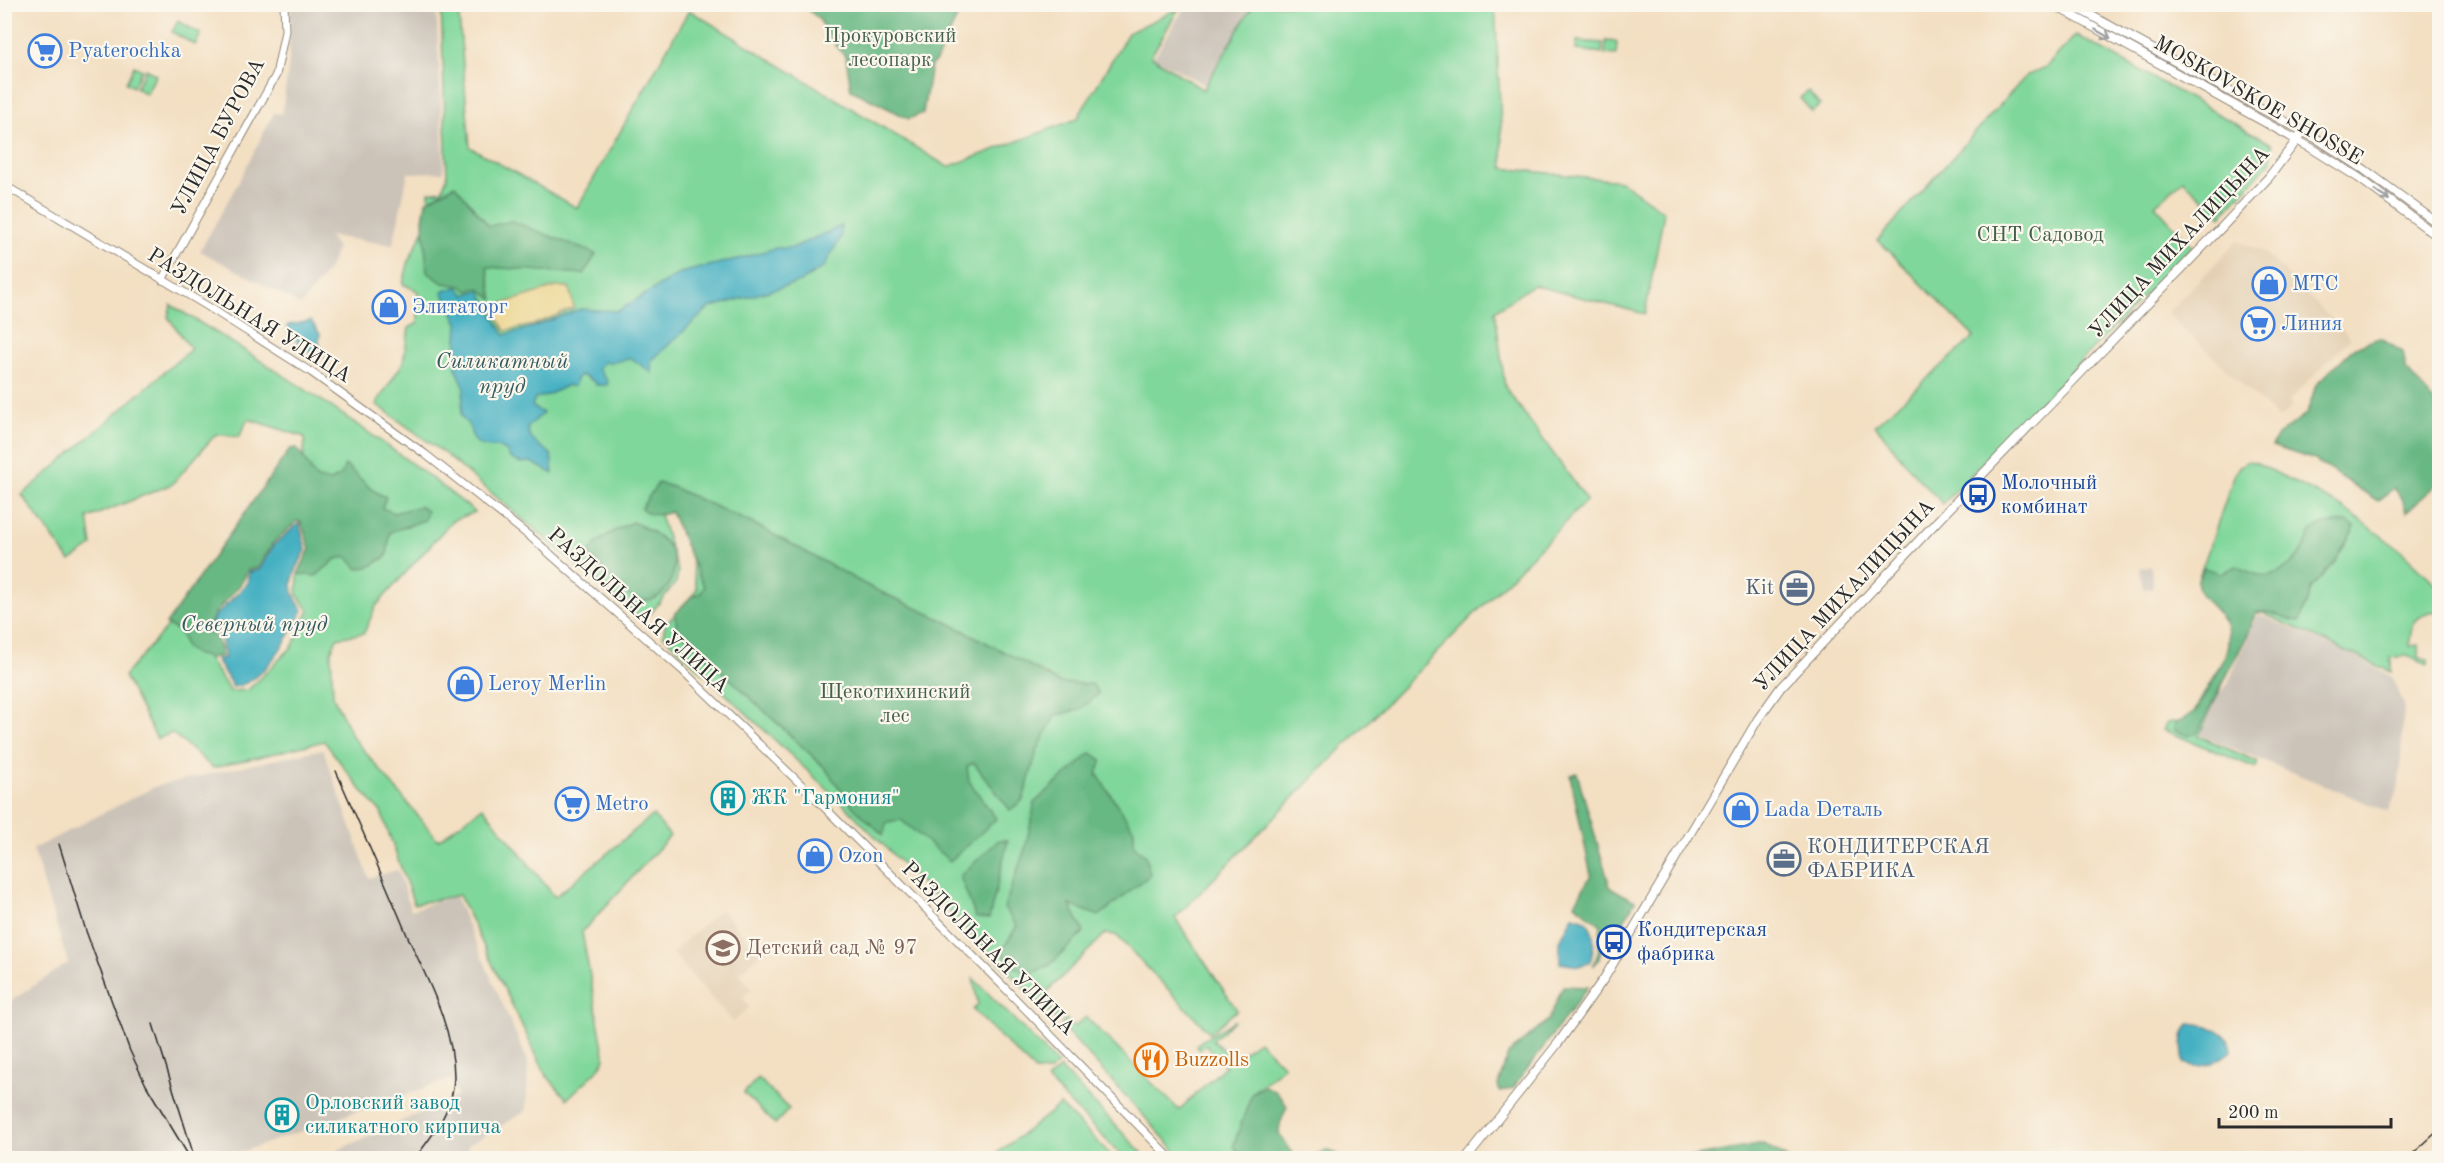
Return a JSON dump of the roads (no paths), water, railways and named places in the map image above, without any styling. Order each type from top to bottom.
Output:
[{"type":"main road","name":"УЛИЦА БУРОВА","points":[[162,280],[276,75],[285,31],[284,4]]},
{"type":"main road","name":"MOSKOVSKOE SHOSSE","points":[[2052,4],[2298,141],[2359,178],[2439,238]]},
{"type":"main road","name":"MOSKOVSKOE SHOSSE","points":[[2070,4],[2303,132],[2365,170],[2439,225]]},
{"type":"main road","name":"УЛИЦА МИХАЛИЦЫНА","points":[[1467,1158],[1559,1042],[1605,977],[1758,718],[1781,687],[1944,514],[2150,304],[2269,177],[2303,132]]},
{"type":"main road","name":"РАЗДОЛЬНАЯ УЛИЦА","points":[[4,185],[283,354],[355,403],[478,495],[606,601],[712,698],[820,803],[1170,1158]]},
{"type":"water","name":"Силикатный пруд","points":[[841,226],[841,237],[824,267],[800,282],[709,308],[651,361],[652,373],[631,358],[610,363],[604,362],[598,368],[608,382],[607,385],[596,385],[595,382],[581,375],[572,387],[568,385],[546,396],[535,398],[532,406],[543,413],[528,427],[528,432],[535,442],[551,454],[553,474],[531,462],[520,463],[510,458],[507,452],[499,447],[479,444],[473,438],[470,427],[461,416],[464,386],[456,368],[456,357],[453,352],[456,352],[458,323],[442,291],[458,287],[465,295],[480,290],[504,335],[533,327],[580,309],[618,311],[680,273],[776,248],[792,248]]},
{"type":"water","points":[[311,321],[320,334],[319,344],[324,352],[323,357],[316,358],[289,334],[288,325]]},
{"type":"water","name":"Северный пруд","points":[[299,523],[306,550],[294,574],[292,587],[297,602],[303,610],[291,633],[265,668],[244,684],[233,687],[216,659],[225,658],[221,637],[212,629],[213,618],[247,584],[249,572],[259,570],[274,545]]},
{"type":"water","points":[[1573,916],[1586,920],[1592,930],[1594,940],[1590,962],[1579,966],[1560,963],[1560,941]]},
{"type":"water","points":[[2189,1024],[2211,1027],[2222,1033],[2231,1051],[2221,1059],[2203,1066],[2184,1063],[2183,1038]]},
{"type":"railway","points":[[336,771],[431,986],[444,1022],[453,1059],[453,1089],[446,1111],[415,1158]]},
{"type":"railway","points":[[59,844],[86,931],[130,1051],[146,1085],[190,1158]]},
{"type":"railway","points":[[153,1024],[193,1153]]},
{"type":"railway","points":[[2408,1158],[2440,1129]]},
{"type":"place","name":"Pyaterochka","points":[[45,51]]},
{"type":"place","name":"МТС","points":[[2269,284]]},
{"type":"place","name":"Элитаторг","points":[[389,307]]},
{"type":"place","name":"Линия","points":[[2258,324]]},
{"type":"place","name":"Молочный комбинат","points":[[1978,495]]},
{"type":"place","name":"Kit","points":[[1797,588]]},
{"type":"place","name":"Leroy Merlin","points":[[465,684]]},
{"type":"place","name":"ЖК \"Гармония\"","points":[[728,798]]},
{"type":"place","name":"Metro","points":[[572,804]]},
{"type":"place","name":"Lada Dеталь","points":[[1741,810]]},
{"type":"place","name":"Ozon","points":[[815,856]]},
{"type":"place","name":"КОНДИТЕРСКАЯ ФАБРИКА","points":[[1784,859]]},
{"type":"place","name":"Кондитерская фабрика","points":[[1614,942]]},
{"type":"place","name":"Детский сад № 97","points":[[723,948]]},
{"type":"place","name":"Buzzolls","points":[[1151,1060]]},
{"type":"place","name":"Орловский завод силикатного кирпича","points":[[282,1115]]},
{"type":"park label","name":"Прокуровский лесопарк","points":[[890,48]]},
{"type":"park label","name":"СНТ Садовод","points":[[2040,235]]},
{"type":"park label","name":"Щекотихинский лес","points":[[895,704]]}]
